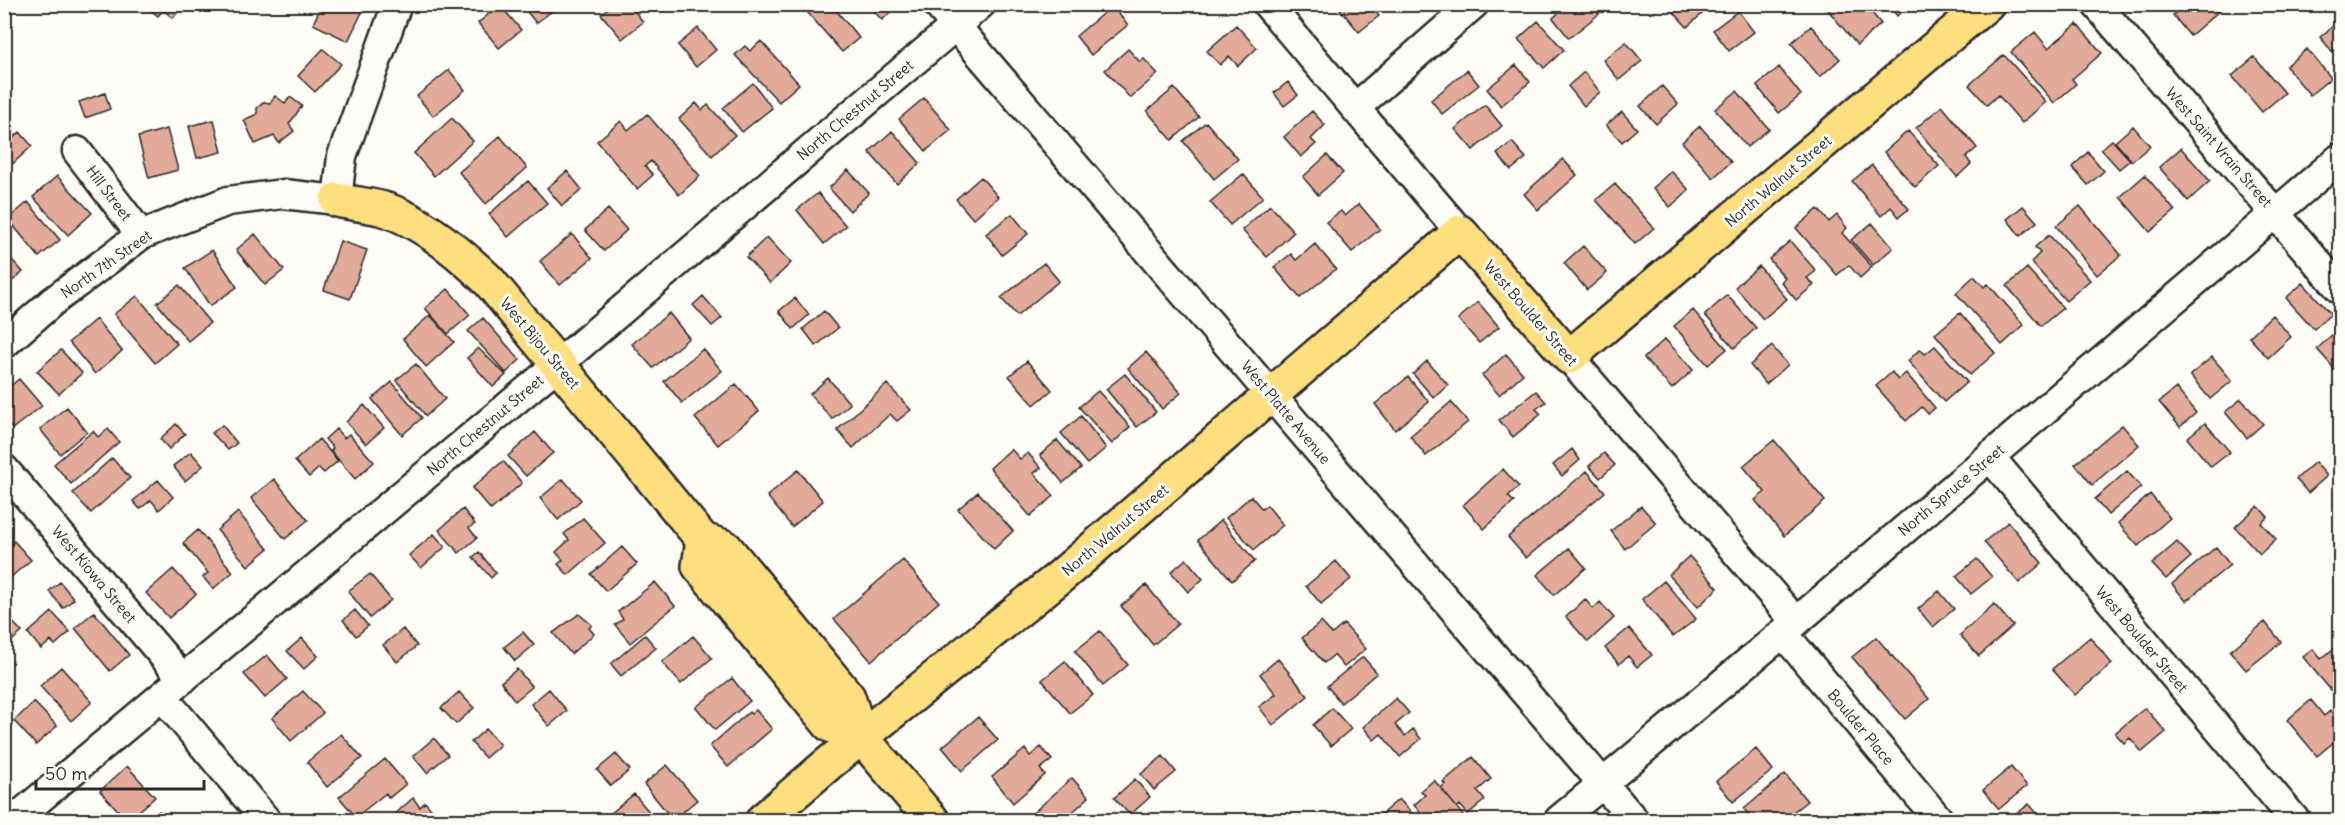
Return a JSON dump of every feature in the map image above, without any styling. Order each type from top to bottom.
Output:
[{"type":"main road","name":"North Walnut Street","points":[[1569,357],[1987,4]]},
{"type":"main road","name":"West Bijou Street","points":[[338,200],[388,210],[427,231],[468,260],[489,281],[703,540],[699,566],[830,725],[861,737],[932,820]]},
{"type":"main road","name":"North Walnut Street","points":[[763,820],[861,737],[1061,576],[1460,232]]},
{"type":"main road","name":"West Boulder Street","points":[[1460,232],[1569,357]]},
{"type":"street","points":[[338,200],[342,156],[398,4]]},
{"type":"street","name":"West Platte Avenue","points":[[938,4],[1634,820]]},
{"type":"street","name":"North Chestnut Street","points":[[14,820],[558,364],[981,4]]},
{"type":"street","name":"West Boulder Street","points":[[1267,4],[1460,232]]},
{"type":"street","points":[[1355,108],[1474,4]]},
{"type":"street","name":"West Saint Vrain Street","points":[[2097,4],[2340,289]]},
{"type":"street","name":"Hill Street","points":[[77,151],[141,235]]},
{"type":"street","name":"North Spruce Street","points":[[1559,820],[1789,628],[2340,158]]},
{"type":"street","name":"North 7th Street","points":[[4,344],[52,302],[141,235],[228,201],[283,194],[338,200]]},
{"type":"street","name":"West Boulder Street","points":[[1569,357],[1789,628]]},
{"type":"street","name":"West Boulder Street","points":[[1990,457],[2295,820]]},
{"type":"street","name":"West Kiowa Street","points":[[4,469],[172,687],[266,820]]},
{"type":"street","name":"Boulder Place","points":[[1789,628],[1940,820]]},
{"type":"building","points":[[143,4],[184,4],[173,18],[163,10],[158,16]]},
{"type":"building","points":[[322,4],[366,4],[348,41],[313,24]]},
{"type":"building","points":[[521,4],[555,4],[557,7],[536,23]]},
{"type":"building","points":[[613,4],[629,4],[643,22],[622,39],[601,14]]},
{"type":"building","points":[[817,4],[831,4],[859,38],[842,52],[808,13]]},
{"type":"building","points":[[861,4],[899,5],[882,20],[869,6],[865,9]]},
{"type":"building","points":[[1336,4],[1369,4],[1379,16],[1359,32]]},
{"type":"building","points":[[1568,4],[1591,4],[1599,14],[1569,38],[1553,18]]},
{"type":"building","points":[[1678,4],[1696,4],[1703,13],[1687,27],[1672,10]]},
{"type":"building","points":[[1823,4],[1865,4],[1881,24],[1857,45]]},
{"type":"building","points":[[1888,4],[1910,4],[1897,16]]},
{"type":"building","points":[[2185,4],[2227,4],[2190,36],[2173,15]]},
{"type":"building","points":[[500,5],[521,30],[499,48],[478,23]]},
{"type":"building","points":[[1112,6],[1128,25],[1091,55],[1076,36]]},
{"type":"building","points":[[1738,11],[1754,32],[1729,51],[1713,30]]},
{"type":"building","points":[[2340,20],[2340,61],[2320,37]]},
{"type":"building","points":[[1538,21],[1564,50],[1544,68],[1518,39]]},
{"type":"building","points":[[2077,24],[2102,53],[2072,79],[2076,84],[2054,103],[2011,52],[2035,32],[2048,48]]},
{"type":"building","points":[[1236,25],[1257,48],[1238,66],[1229,56],[1220,65],[1207,51]]},
{"type":"building","points":[[1811,26],[1840,59],[1820,77],[1791,43]]},
{"type":"building","points":[[698,28],[716,50],[696,67],[678,45]]},
{"type":"building","points":[[761,41],[799,84],[779,102],[735,55],[745,46],[750,51]]},
{"type":"building","points":[[1626,42],[1642,61],[1619,80],[1603,60]]},
{"type":"building","points":[[323,49],[341,64],[315,92],[298,76]]},
{"type":"building","points":[[1128,49],[1140,62],[1144,59],[1158,74],[1130,98],[1105,70]]},
{"type":"building","points":[[2307,49],[2331,78],[2310,95],[2286,66]]},
{"type":"building","points":[[2004,55],[2046,102],[2022,123],[1998,95],[1987,105],[1969,85]]},
{"type":"building","points":[[2254,57],[2285,93],[2262,112],[2232,76]]},
{"type":"building","points":[[1516,65],[1530,82],[1501,106],[1487,89]]},
{"type":"building","points":[[1779,67],[1801,95],[1779,113],[1757,86]]},
{"type":"building","points":[[449,70],[465,90],[433,116],[417,96]]},
{"type":"building","points":[[1467,70],[1479,85],[1442,114],[1431,100]]},
{"type":"building","points":[[1584,72],[1600,92],[1584,106],[1568,86]]},
{"type":"building","points":[[1288,82],[1298,95],[1284,106],[1274,93]]},
{"type":"building","points":[[753,83],[772,108],[742,132],[723,108]]},
{"type":"building","points":[[1662,86],[1678,104],[1656,124],[1640,106]]},
{"type":"building","points":[[1174,88],[1199,117],[1172,140],[1147,111]]},
{"type":"building","points":[[1737,91],[1769,129],[1747,147],[1715,109]]},
{"type":"building","points":[[105,93],[110,109],[85,118],[79,102]]},
{"type":"building","points":[[275,96],[285,103],[290,97],[302,106],[289,124],[294,131],[279,143],[274,136],[255,144],[244,120],[257,114],[257,108],[264,102],[270,103]]},
{"type":"building","points":[[924,98],[951,130],[926,151],[899,119]]},
{"type":"building","points":[[696,103],[702,110],[708,105],[735,135],[712,156],[679,119]]},
{"type":"building","points":[[1485,105],[1502,126],[1473,150],[1455,129]]},
{"type":"building","points":[[1942,106],[1977,148],[1966,157],[1971,164],[1957,177],[1916,128]]},
{"type":"building","points":[[1312,111],[1325,125],[1311,139],[1316,144],[1301,157],[1284,137]]},
{"type":"building","points":[[1622,112],[1637,129],[1622,142],[1606,125]]},
{"type":"building","points":[[647,114],[700,176],[679,195],[651,161],[645,166],[653,175],[637,189],[597,141],[621,121],[628,130]]},
{"type":"building","points":[[452,118],[473,141],[434,176],[414,153]]},
{"type":"building","points":[[214,120],[222,152],[197,158],[189,126]]},
{"type":"building","points":[[1206,122],[1238,159],[1214,179],[1183,141]]},
{"type":"building","points":[[1700,126],[1731,162],[1713,178],[1682,142]]},
{"type":"building","points":[[2133,126],[2150,146],[2132,161],[2115,142]]},
{"type":"building","points":[[167,129],[178,170],[149,178],[138,137]]},
{"type":"building","points":[[892,131],[920,163],[897,184],[869,152]]},
{"type":"building","points":[[1908,131],[1939,166],[1915,187],[1884,152]]},
{"type":"building","points":[[20,132],[32,146],[7,169],[4,166],[4,146]]},
{"type":"building","points":[[500,136],[527,168],[486,204],[459,172]]},
{"type":"building","points":[[2112,140],[2130,160],[2119,169],[2101,149]]},
{"type":"building","points":[[1512,142],[1526,158],[1511,170],[1497,154]]},
{"type":"building","points":[[2181,148],[2210,181],[2188,201],[2159,167]]},
{"type":"building","points":[[2088,152],[2104,171],[2088,185],[2072,167]]},
{"type":"building","points":[[1327,155],[1343,173],[1318,195],[1303,177]]},
{"type":"building","points":[[1563,159],[1577,175],[1538,210],[1524,194]]},
{"type":"building","points":[[1872,165],[1909,209],[1899,217],[1891,207],[1881,216],[1852,181]]},
{"type":"building","points":[[848,170],[869,193],[850,211],[829,188]]},
{"type":"building","points":[[567,171],[582,190],[562,206],[547,188]]},
{"type":"building","points":[[1671,171],[1689,190],[1670,207],[1653,188]]},
{"type":"building","points":[[1243,174],[1263,197],[1230,225],[1210,202]]},
{"type":"building","points":[[2145,175],[2175,211],[2150,232],[2120,197]]},
{"type":"building","points":[[57,176],[92,213],[68,235],[33,197]]},
{"type":"building","points":[[981,177],[998,197],[973,219],[956,199]]},
{"type":"building","points":[[528,181],[547,203],[508,237],[489,214]]},
{"type":"building","points":[[1615,184],[1654,228],[1635,244],[1596,200]]},
{"type":"building","points":[[818,193],[846,226],[824,244],[797,210]]},
{"type":"building","points":[[28,202],[60,240],[39,257],[8,219]]},
{"type":"building","points":[[1359,204],[1380,229],[1352,252],[1326,222],[1341,211],[1345,216]]},
{"type":"building","points":[[1270,205],[1294,232],[1267,257],[1242,230]]},
{"type":"building","points":[[2023,206],[2037,222],[2020,236],[2007,219]]},
{"type":"building","points":[[2080,206],[2121,255],[2097,275],[2056,226]]},
{"type":"building","points":[[608,209],[627,230],[604,251],[585,230]]},
{"type":"building","points":[[1818,209],[1829,222],[1837,215],[1847,228],[1842,233],[1872,267],[1860,278],[1849,265],[1837,275],[1796,228]]},
{"type":"building","points":[[1012,214],[1028,234],[1002,255],[986,234]]},
{"type":"building","points":[[1872,223],[1893,248],[1873,265],[1851,240]]},
{"type":"building","points":[[255,234],[284,270],[265,285],[236,250]]},
{"type":"building","points":[[572,234],[592,258],[560,285],[540,261]]},
{"type":"building","points":[[2049,235],[2090,280],[2066,301],[2031,262],[2040,253],[2035,247]]},
{"type":"building","points":[[767,237],[791,263],[770,283],[746,257]]},
{"type":"building","points":[[340,241],[367,250],[350,299],[324,290]]},
{"type":"building","points":[[1790,241],[1816,271],[1807,278],[1814,285],[1796,300],[1781,282],[1785,278],[1769,259]]},
{"type":"building","points":[[1315,244],[1336,269],[1300,298],[1274,267],[1291,254],[1296,260]]},
{"type":"building","points":[[1583,246],[1607,273],[1587,290],[1564,263]]},
{"type":"building","points":[[212,250],[237,287],[210,306],[185,268]]},
{"type":"building","points":[[4,251],[23,272],[4,288]]},
{"type":"building","points":[[1044,263],[1059,281],[1017,316],[1001,298]]},
{"type":"building","points":[[1759,266],[1787,299],[1763,319],[1735,287]]},
{"type":"building","points":[[2027,268],[2063,308],[2041,326],[2007,286]]},
{"type":"building","points":[[1974,276],[1984,287],[1988,284],[2024,325],[2002,345],[1956,293]]},
{"type":"building","points":[[2303,283],[2331,314],[2314,329],[2286,298]]},
{"type":"building","points":[[179,285],[210,323],[188,341],[157,303]]},
{"type":"building","points":[[448,289],[470,315],[448,334],[425,308]]},
{"type":"building","points":[[1727,295],[1756,328],[1734,348],[1705,315]]},
{"type":"building","points":[[137,296],[177,344],[155,363],[114,314]]},
{"type":"building","points":[[703,296],[722,318],[712,326],[693,305]]},
{"type":"building","points":[[795,298],[809,315],[793,329],[779,311]]},
{"type":"building","points":[[1478,302],[1499,327],[1479,343],[1458,319]]},
{"type":"building","points":[[1693,310],[1727,349],[1708,365],[1674,326]]},
{"type":"building","points":[[824,311],[838,328],[816,346],[803,329]]},
{"type":"building","points":[[669,313],[689,338],[653,368],[632,344]]},
{"type":"building","points":[[1960,313],[1995,353],[1970,375],[1935,334]]},
{"type":"building","points":[[430,315],[454,342],[426,367],[403,339]]},
{"type":"building","points":[[2272,315],[2291,337],[2268,358],[2249,337]]},
{"type":"building","points":[[483,318],[520,360],[506,373],[468,331]]},
{"type":"building","points":[[96,319],[122,351],[95,374],[69,342]]},
{"type":"building","points":[[2336,331],[2340,336],[2340,375],[2317,349]]},
{"type":"building","points":[[1665,339],[1693,370],[1672,389],[1644,358]]},
{"type":"building","points":[[1772,346],[1788,365],[1766,384],[1750,365]]},
{"type":"building","points":[[1935,346],[1967,382],[1944,402],[1908,361],[1920,349],[1925,354]]},
{"type":"building","points":[[478,348],[506,375],[493,387],[467,358]]},
{"type":"building","points":[[703,349],[722,371],[682,403],[664,381]]},
{"type":"building","points":[[61,350],[82,373],[59,394],[37,371]]},
{"type":"building","points":[[1146,352],[1181,393],[1162,409],[1128,368]]},
{"type":"building","points":[[1506,354],[1523,374],[1499,395],[1482,375]]},
{"type":"building","points":[[2212,357],[2232,381],[2210,399],[2190,375]]},
{"type":"building","points":[[1027,361],[1052,390],[1034,405],[1009,376]]},
{"type":"building","points":[[1427,361],[1448,385],[1434,398],[1413,374]]},
{"type":"building","points":[[416,364],[445,399],[426,416],[396,380]]},
{"type":"building","points":[[1892,372],[1898,380],[1906,373],[1935,408],[1928,414],[1922,407],[1906,421],[1876,386]]},
{"type":"building","points":[[1125,374],[1156,412],[1137,427],[1106,389]]},
{"type":"building","points":[[1408,377],[1429,402],[1395,430],[1375,404]]},
{"type":"building","points":[[828,378],[850,404],[832,419],[810,394]]},
{"type":"building","points":[[19,379],[42,406],[12,429],[4,419],[4,391]]},
{"type":"building","points":[[392,382],[422,418],[402,435],[372,399]]},
{"type":"building","points":[[736,384],[759,411],[718,445],[695,418]]},
{"type":"building","points":[[887,384],[911,410],[897,421],[890,414],[853,448],[837,430]]},
{"type":"building","points":[[2176,388],[2196,413],[2180,427],[2159,402]]},
{"type":"building","points":[[1098,391],[1130,427],[1112,444],[1079,407]]},
{"type":"building","points":[[1536,391],[1546,402],[1536,409],[1541,414],[1513,437],[1499,420]]},
{"type":"building","points":[[2241,399],[2263,424],[2247,438],[2225,412]]},
{"type":"building","points":[[1451,402],[1468,422],[1426,456],[1410,436]]},
{"type":"building","points":[[364,405],[384,428],[366,444],[346,422]]},
{"type":"building","points":[[67,407],[87,432],[60,454],[40,429]]},
{"type":"building","points":[[1081,416],[1106,448],[1087,464],[1061,433]]},
{"type":"building","points":[[2205,423],[2230,452],[2211,467],[2187,438]]},
{"type":"building","points":[[176,424],[185,434],[169,449],[160,439]]},
{"type":"building","points":[[222,425],[237,443],[228,450],[212,433]]},
{"type":"building","points":[[2122,425],[2139,445],[2092,485],[2075,464]]},
{"type":"building","points":[[108,429],[119,442],[71,484],[54,464],[93,431],[98,437]]},
{"type":"building","points":[[336,429],[344,438],[349,434],[374,462],[355,479],[331,451],[333,448],[325,439]]},
{"type":"building","points":[[535,432],[553,453],[526,476],[508,456]]},
{"type":"building","points":[[319,439],[338,461],[324,473],[319,468],[309,477],[295,461]]},
{"type":"building","points":[[1057,440],[1081,468],[1063,483],[1040,455]]},
{"type":"building","points":[[1774,440],[1825,501],[1784,536],[1755,500],[1765,492],[1743,466]]},
{"type":"building","points":[[1011,449],[1020,459],[1028,453],[1041,468],[1034,473],[1054,496],[1030,516],[990,468]]},
{"type":"building","points":[[1572,449],[1580,460],[1562,476],[1553,465]]},
{"type":"building","points":[[191,452],[203,466],[185,481],[173,466]]},
{"type":"building","points":[[1604,453],[1615,465],[1600,478],[1589,466]]},
{"type":"building","points":[[112,458],[130,478],[91,513],[73,493]]},
{"type":"building","points":[[503,461],[522,483],[491,510],[472,488]]},
{"type":"building","points":[[2315,462],[2327,476],[2308,493],[2296,479]]},
{"type":"building","points":[[1503,469],[1519,487],[1508,496],[1514,502],[1484,529],[1463,505]]},
{"type":"building","points":[[798,470],[823,501],[792,527],[767,496]]},
{"type":"building","points":[[1587,471],[1605,492],[1526,558],[1508,537]]},
{"type":"building","points":[[2127,471],[2141,487],[2108,515],[2095,499]]},
{"type":"building","points":[[274,479],[308,520],[285,539],[251,498]]},
{"type":"building","points":[[563,479],[581,500],[558,520],[540,498]]},
{"type":"building","points":[[158,480],[173,497],[159,510],[151,500],[140,509],[133,501]]},
{"type":"building","points":[[978,492],[1013,531],[994,549],[958,509]]},
{"type":"building","points":[[2150,494],[2170,518],[2138,546],[2118,523]]},
{"type":"building","points":[[1251,496],[1262,509],[1267,505],[1283,525],[1254,550],[1226,518]]},
{"type":"building","points":[[1641,506],[1656,523],[1625,549],[1611,531]]},
{"type":"building","points":[[2258,506],[2268,517],[2261,523],[2276,539],[2260,554],[2235,527]]},
{"type":"building","points":[[463,509],[475,524],[469,528],[477,538],[459,553],[439,530]]},
{"type":"building","points":[[238,512],[268,549],[248,566],[217,530]]},
{"type":"building","points":[[583,518],[605,543],[568,575],[558,564],[563,560],[556,552],[569,540],[564,534]]},
{"type":"building","points":[[1221,520],[1255,561],[1232,581],[1198,540]]},
{"type":"building","points":[[2008,522],[2042,563],[2019,583],[1984,542]]},
{"type":"building","points":[[198,530],[233,572],[213,589],[203,577],[208,573],[183,543]]},
{"type":"building","points":[[434,534],[445,547],[421,568],[409,555]]},
{"type":"building","points":[[14,541],[31,560],[4,583],[4,549]]},
{"type":"building","points":[[2177,542],[2191,557],[2166,579],[2152,564]]},
{"type":"building","points":[[622,547],[637,564],[606,591],[591,574]]},
{"type":"building","points":[[2216,547],[2230,565],[2186,601],[2172,584]]},
{"type":"building","points":[[1569,548],[1586,568],[1554,595],[1537,575]]},
{"type":"building","points":[[479,552],[496,573],[491,578],[473,557]]},
{"type":"building","points":[[1689,556],[1718,588],[1698,607],[1669,575]]},
{"type":"building","points":[[1186,559],[1203,579],[1188,592],[1171,572]]},
{"type":"building","points":[[1977,559],[1992,577],[1971,594],[1956,576]]},
{"type":"building","points":[[903,560],[939,602],[871,661],[834,619]]},
{"type":"building","points":[[1336,561],[1351,579],[1321,604],[1306,586]]},
{"type":"building","points":[[173,569],[196,594],[169,618],[146,593]]},
{"type":"building","points":[[370,574],[391,600],[370,618],[348,591]]},
{"type":"building","points":[[1664,581],[1696,619],[1673,637],[1642,599]]},
{"type":"building","points":[[60,582],[74,599],[63,608],[49,591]]},
{"type":"building","points":[[655,582],[675,606],[630,643],[615,625],[623,619],[618,612]]},
{"type":"building","points":[[1146,585],[1178,624],[1153,645],[1121,606]]},
{"type":"building","points":[[1939,591],[1954,609],[1933,627],[1918,609]]},
{"type":"building","points":[[1585,599],[1593,609],[1600,602],[1614,618],[1588,642],[1566,617]]},
{"type":"building","points":[[1994,604],[2013,626],[1979,656],[1960,635]]},
{"type":"building","points":[[355,610],[368,626],[356,636],[343,620]]},
{"type":"building","points":[[52,612],[70,632],[55,645],[51,641],[41,649],[28,633]]},
{"type":"building","points":[[94,612],[129,655],[110,671],[75,628]]},
{"type":"building","points":[[579,614],[592,625],[589,628],[594,634],[571,654],[553,633]]},
{"type":"building","points":[[8,617],[22,632],[5,647],[4,620]]},
{"type":"building","points":[[1321,622],[1332,634],[1344,624],[1366,649],[1344,667],[1334,655],[1324,663],[1302,638]]},
{"type":"building","points":[[2265,622],[2281,642],[2246,670],[2230,651]]},
{"type":"building","points":[[1629,628],[1652,655],[1637,667],[1628,656],[1619,664],[1605,648]]},
{"type":"building","points":[[403,629],[417,646],[397,662],[383,645]]},
{"type":"building","points":[[1100,631],[1128,665],[1103,686],[1075,651]]},
{"type":"building","points":[[523,632],[534,645],[515,661],[504,647]]},
{"type":"building","points":[[645,635],[656,648],[621,676],[611,664]]},
{"type":"building","points":[[693,636],[712,658],[681,684],[662,662]]},
{"type":"building","points":[[1876,637],[1929,699],[1905,719],[1852,657]]},
{"type":"building","points":[[2090,637],[2112,664],[2075,695],[2052,669]]},
{"type":"building","points":[[302,638],[318,656],[304,669],[287,651]]},
{"type":"building","points":[[2338,645],[2340,647],[2340,701],[2303,657],[2313,649],[2321,659]]},
{"type":"building","points":[[267,655],[287,679],[265,698],[244,674]]},
{"type":"building","points":[[1363,657],[1377,673],[1341,703],[1327,686]]},
{"type":"building","points":[[1278,659],[1308,696],[1273,725],[1259,707],[1276,694],[1260,674]]},
{"type":"building","points":[[1065,661],[1093,695],[1070,713],[1042,680]]},
{"type":"building","points":[[61,667],[92,702],[71,721],[40,686]]},
{"type":"building","points":[[517,669],[532,687],[515,701],[501,682]]},
{"type":"building","points":[[732,678],[750,701],[715,730],[696,707]]},
{"type":"building","points":[[549,689],[567,711],[549,726],[531,704]]},
{"type":"building","points":[[303,691],[323,713],[291,741],[272,718]]},
{"type":"building","points":[[459,692],[474,708],[456,724],[441,708]]},
{"type":"building","points":[[1396,698],[1409,713],[1395,725],[1405,736],[1413,729],[1421,739],[1400,757],[1381,734],[1374,740],[1363,727]]},
{"type":"building","points":[[2311,700],[2324,716],[2330,711],[2340,723],[2340,737],[2317,756],[2287,720]]},
{"type":"building","points":[[34,702],[57,726],[36,745],[14,721]]},
{"type":"building","points":[[1332,708],[1351,729],[1331,746],[1313,725]]},
{"type":"building","points":[[2145,708],[2166,732],[2142,752],[2130,738],[2124,743],[2115,733]]},
{"type":"building","points":[[756,710],[772,729],[728,767],[710,746],[749,712],[751,714]]},
{"type":"building","points":[[978,717],[998,740],[962,771],[942,747]]},
{"type":"building","points":[[486,729],[500,745],[485,758],[471,742]]},
{"type":"building","points":[[341,734],[362,758],[327,787],[307,762]]},
{"type":"building","points":[[434,738],[448,755],[427,773],[413,756]]},
{"type":"building","points":[[1041,747],[1052,760],[1040,769],[1045,775],[1013,803],[992,777],[1025,749],[1030,756]]},
{"type":"building","points":[[1756,749],[1773,770],[1733,802],[1716,781]]},
{"type":"building","points":[[616,754],[630,770],[611,786],[597,770]]},
{"type":"building","points":[[1163,756],[1176,772],[1154,790],[1141,774]]},
{"type":"building","points":[[1473,757],[1491,779],[1477,791],[1485,800],[1468,814],[1460,805],[1457,808],[1441,788],[1445,784],[1443,782]]},
{"type":"building","points":[[385,759],[406,784],[389,798],[386,793],[356,817],[339,797]]},
{"type":"building","points":[[667,765],[697,800],[673,820],[644,784]]},
{"type":"building","points":[[127,766],[155,797],[129,820],[100,791]]},
{"type":"building","points":[[2011,767],[2027,786],[1999,809],[1983,790]]},
{"type":"building","points":[[1785,774],[1807,801],[1783,820],[1753,820],[1744,809]]},
{"type":"building","points":[[1072,778],[1089,797],[1064,820],[1042,820],[1034,812]]},
{"type":"building","points":[[1135,779],[1150,797],[1130,815],[1114,798]]},
{"type":"building","points":[[1434,780],[1463,815],[1457,820],[1427,820],[1414,805],[1425,795],[1421,791]]},
{"type":"building","points":[[634,794],[656,820],[616,820],[610,814]]},
{"type":"building","points":[[413,798],[420,807],[425,802],[436,815],[429,820],[388,820]]},
{"type":"building","points":[[1399,799],[1418,820],[1381,820],[1378,817]]},
{"type":"building","points":[[2029,804],[2043,820],[2009,820]]},
{"type":"building","points":[[159,811],[167,820],[147,820]]}]
